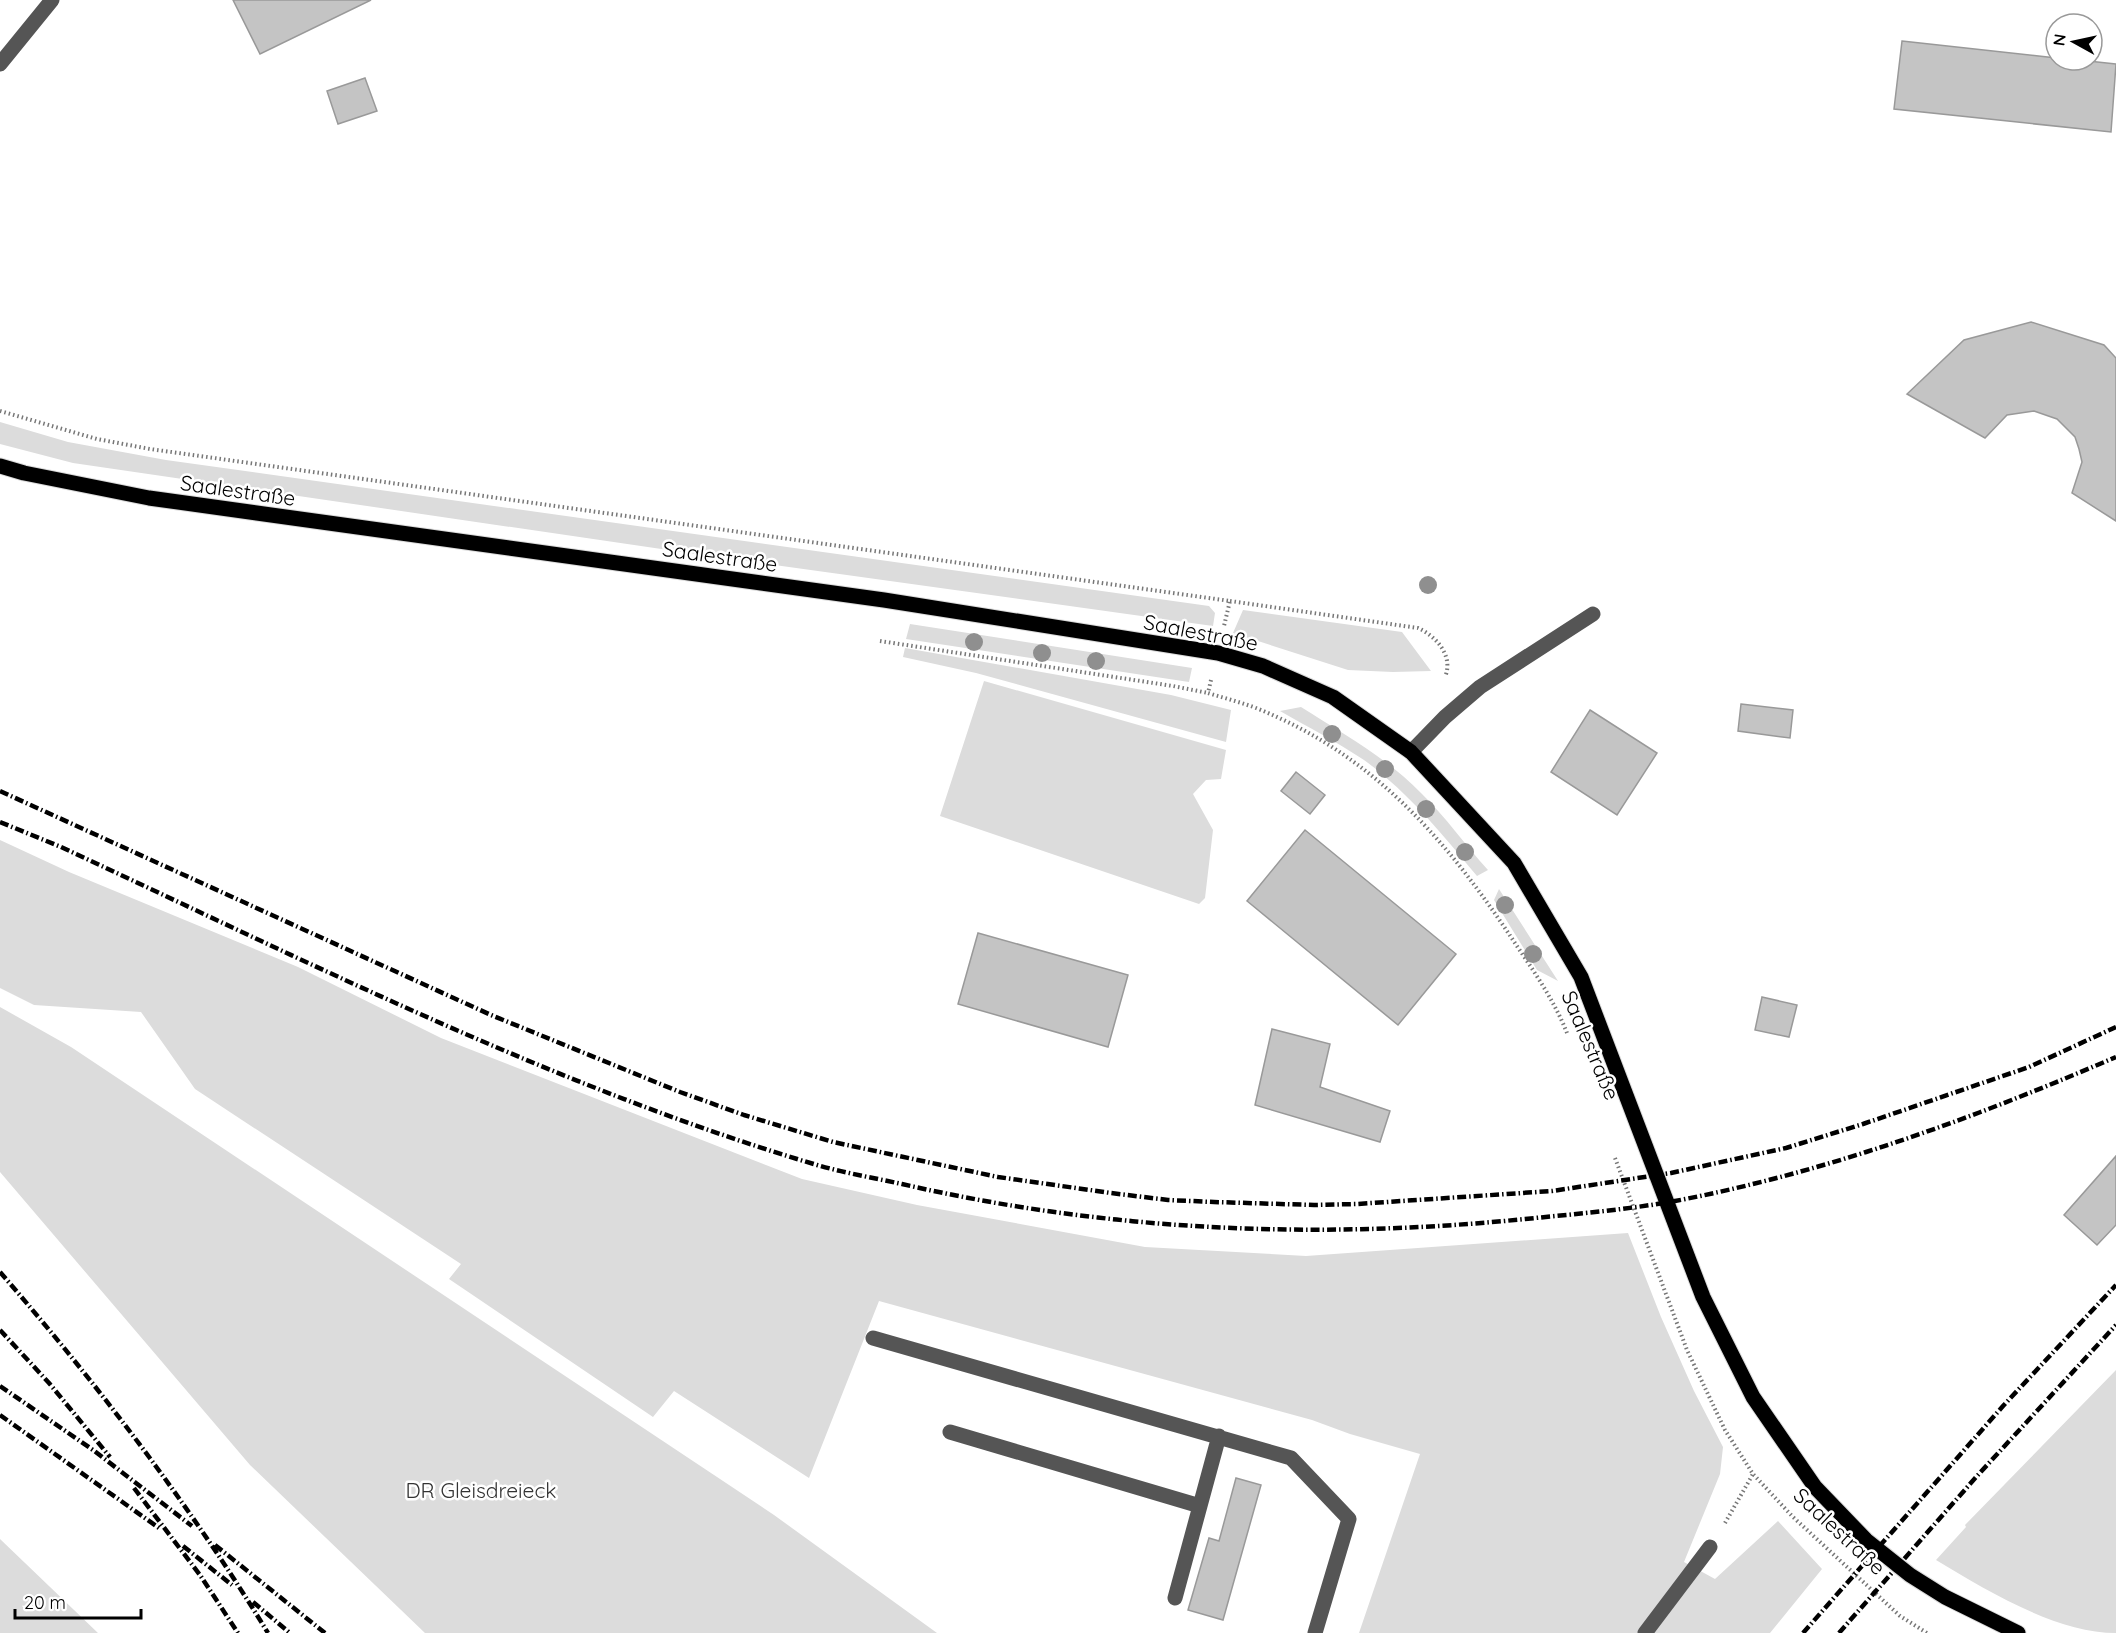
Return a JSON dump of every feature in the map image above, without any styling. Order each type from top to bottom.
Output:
[{"type":"main road","name":"Saalestraße","points":[[0,466],[24,474],[149,498],[884,600],[1218,653],[1263,666],[1333,697],[1411,752],[1514,863],[1581,977],[1703,1297],[1753,1398],[1815,1487],[1866,1540],[1910,1575],[1945,1597],[2018,1633]]},
{"type":"street","points":[[0,64],[52,0]]},
{"type":"street","points":[[1411,752],[1445,717],[1480,687],[1593,614]]},
{"type":"street","points":[[873,1338],[1292,1458],[1349,1519],[1315,1633]]},
{"type":"street","points":[[950,1432],[1200,1506]]},
{"type":"street","points":[[1175,1598],[1219,1436]]},
{"type":"street","points":[[1646,1633],[1710,1547]]},
{"type":"path","name":"Saalestraße","points":[[0,411],[97,439],[150,450],[1418,628],[1426,631],[1439,643],[1447,670],[1443,681]]},
{"type":"path","name":"Saalestraße","points":[[1224,627],[1230,601]]},
{"type":"path","name":"Saalestraße","points":[[880,641],[1208,693],[1255,707],[1315,737],[1372,775],[1402,801],[1454,857],[1476,886],[1540,983],[1570,1040]]},
{"type":"path","name":"Saalestraße","points":[[1208,693],[1213,673]]},
{"type":"path","name":"Saalestraße","points":[[1612,1149],[1687,1350],[1725,1430],[1753,1474],[1792,1517],[1900,1616],[1927,1633]]},
{"type":"path","points":[[1710,1547],[1753,1474]]},
{"type":"green space","points":[[0,422],[68,442],[166,460],[1209,606],[1215,613],[1213,626],[675,551],[73,463],[0,444]]},
{"type":"green space","points":[[1243,610],[1402,632],[1431,671],[1348,670],[1233,633]]},
{"type":"green space","points":[[910,624],[1192,668],[1189,682],[906,639]]},
{"type":"green space","points":[[905,648],[1171,695],[1231,710],[1226,742],[976,673],[903,657]]},
{"type":"green space","points":[[984,681],[1226,750],[1221,779],[1206,780],[1193,794],[1213,830],[1205,898],[1199,904],[940,816]]},
{"type":"green space","points":[[1301,707],[1364,747],[1408,780],[1439,812],[1488,870],[1477,876],[1438,830],[1380,772],[1333,741],[1280,711]]},
{"type":"green space","points":[[0,840],[69,872],[298,967],[441,1038],[802,1179],[917,1205],[1145,1247],[1306,1256],[1628,1233],[1661,1317],[1694,1391],[1723,1447],[1720,1474],[1684,1562],[1715,1579],[1778,1521],[1822,1569],[1770,1633],[1359,1633],[1420,1454],[1350,1434],[1312,1420],[879,1301],[809,1478],[674,1391],[653,1417],[449,1279],[461,1264],[195,1089],[141,1012],[34,1005],[0,988]]},
{"type":"green space","points":[[1499,889],[1558,981],[1537,970],[1494,900]]},
{"type":"green space","name":"DR Gleisdreieck","points":[[0,1007],[71,1047],[774,1515],[937,1633],[425,1633],[250,1465],[0,1172]]},
{"type":"green space","points":[[2116,1370],[2116,1633],[2093,1631],[2046,1618],[1999,1596],[1936,1560],[1966,1527],[1965,1525]]},
{"type":"green space","points":[[0,1539],[98,1633],[0,1633]]},
{"type":"building","points":[[233,0],[371,0],[260,54]]},
{"type":"building","points":[[1902,41],[2044,57],[2044,72],[2104,72],[2104,63],[2116,64],[2111,132],[1894,109]]},
{"type":"building","points":[[365,78],[377,111],[338,124],[327,91]]},
{"type":"building","points":[[2031,322],[2104,345],[2116,358],[2116,521],[2072,493],[2082,462],[2075,437],[2057,419],[2034,411],[2007,415],[1985,438],[1907,394],[1964,340]]},
{"type":"building","points":[[1741,704],[1793,710],[1790,738],[1738,731]]},
{"type":"building","points":[[1590,710],[1657,753],[1617,815],[1551,772]]},
{"type":"building","points":[[1296,772],[1325,795],[1310,814],[1281,791]]},
{"type":"building","points":[[1305,830],[1456,954],[1398,1025],[1247,901]]},
{"type":"building","points":[[978,933],[1128,975],[1108,1047],[958,1004]]},
{"type":"building","points":[[1762,997],[1797,1005],[1789,1037],[1755,1030]]},
{"type":"building","points":[[1272,1029],[1330,1044],[1320,1087],[1390,1111],[1380,1142],[1255,1105]]},
{"type":"building","points":[[2116,1156],[2116,1225],[2097,1245],[2064,1215]]},
{"type":"building","points":[[1236,1478],[1261,1485],[1223,1620],[1188,1610],[1209,1538],[1219,1541]]},
{"type":"railway","points":[[0,791],[491,1015],[680,1092],[744,1115],[833,1142],[998,1177],[1168,1200],[1314,1205],[1357,1204],[1552,1191],[1671,1173],[1786,1148],[1863,1124],[2029,1067],[2116,1027]]},
{"type":"railway","points":[[0,822],[61,847],[433,1020],[623,1099],[719,1134],[817,1165],[979,1200],[1134,1221],[1290,1230],[1368,1229],[1525,1219],[1600,1212],[1675,1201],[1788,1175],[1900,1141],[2009,1101],[2116,1057]]},
{"type":"railway","points":[[0,1272],[142,1447],[207,1538],[268,1633]]},
{"type":"railway","points":[[1803,1633],[2003,1406],[2116,1285]]},
{"type":"railway","points":[[1839,1633],[1977,1476],[2116,1325]]},
{"type":"railway","points":[[0,1330],[49,1383],[110,1457]]},
{"type":"railway","points":[[0,1386],[93,1450],[192,1526]]},
{"type":"railway","points":[[0,1415],[159,1528]]},
{"type":"railway","points":[[134,1488],[200,1575],[238,1633]]},
{"type":"railway","points":[[215,1545],[325,1633]]},
{"type":"railway","points":[[183,1546],[232,1585]]},
{"type":"railway","points":[[253,1602],[290,1633]]}]
